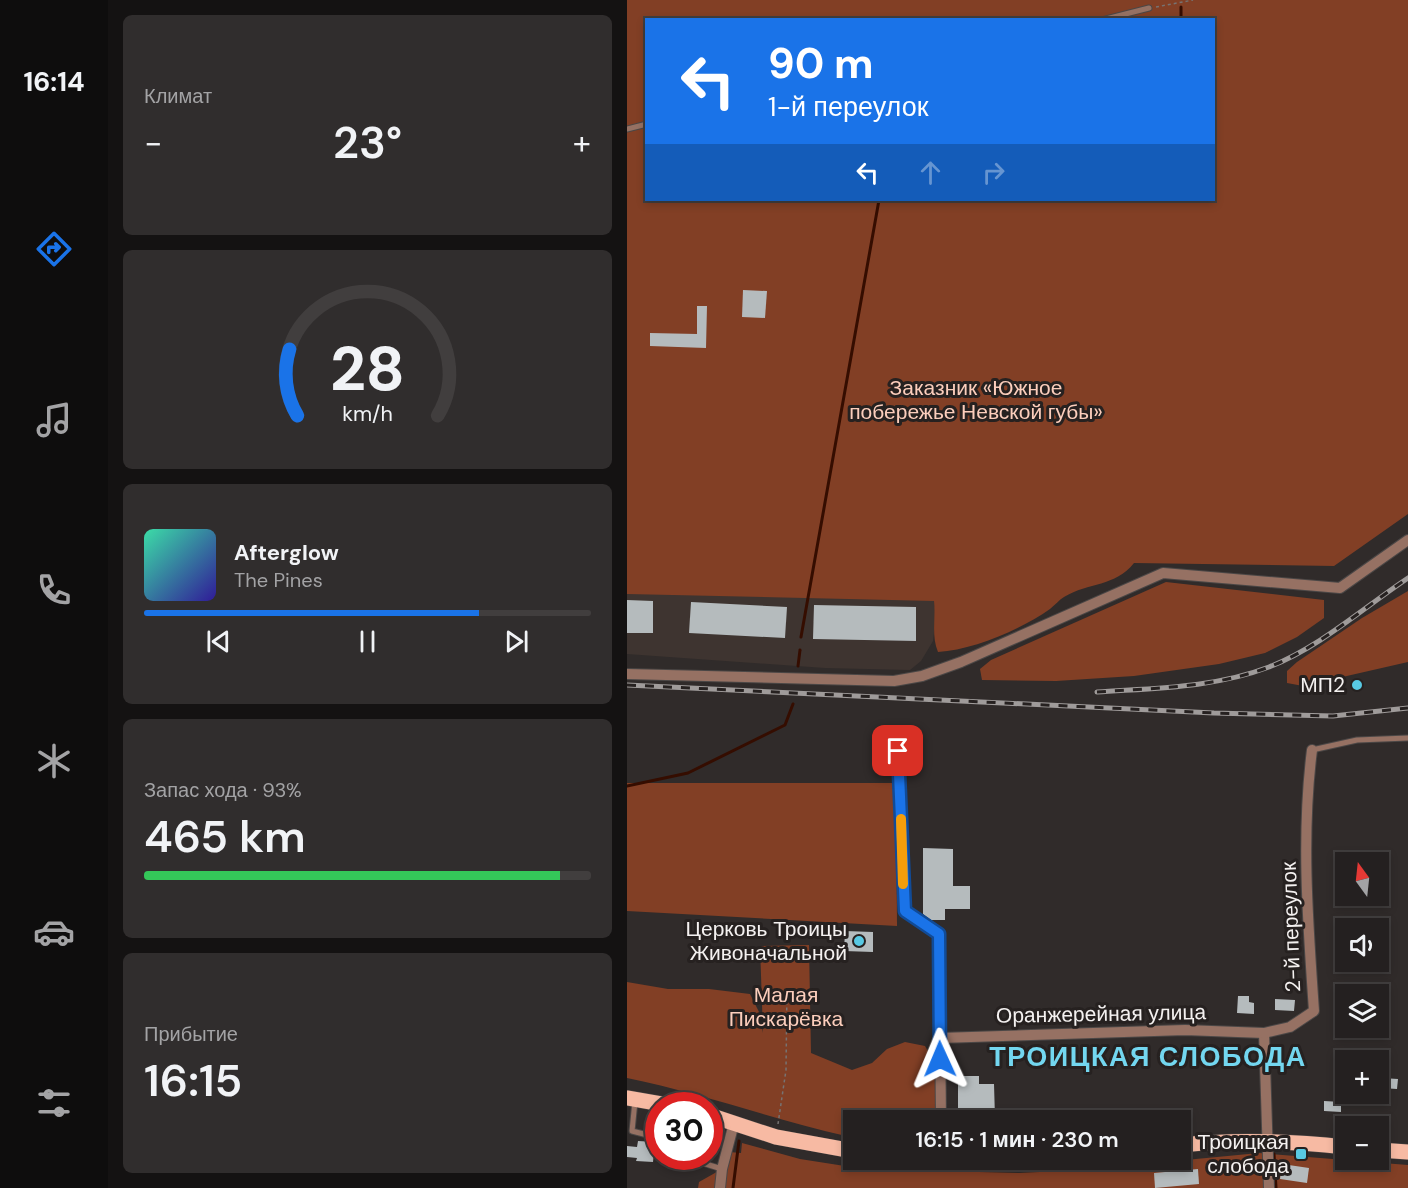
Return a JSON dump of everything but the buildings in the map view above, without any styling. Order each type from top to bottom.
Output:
[{"type":"main road","points":[[723,1119],[776,1137],[843,1149]]},
{"type":"main road","points":[[1191,1143],[1227,1140],[1335,1146]]},
{"type":"main road","points":[[1389,1151],[1408,1152]]},
{"type":"street","points":[[627,674],[903,679],[922,676],[1011,642],[1163,573],[1340,588],[1408,540]]},
{"type":"street","name":"2-й переулок","points":[[1264,1033],[1290,1027],[1314,1011],[1307,911],[1308,788],[1312,750]]},
{"type":"street","points":[[898,751],[905,911],[939,934],[941,1110]]},
{"type":"street","name":"Оранжерейная улица","points":[[940,1038],[1185,1030],[1264,1033]]},
{"type":"street","points":[[1264,1033],[1269,1188]]},
{"type":"street","points":[[723,1162],[734,1123]]},
{"type":"street","points":[[720,1188],[721,1170]]},
{"type":"lane","points":[[1110,18],[1149,8]]},
{"type":"lane","points":[[627,129],[645,124]]},
{"type":"lane","points":[[1312,750],[1356,740],[1408,738]]},
{"type":"lane","points":[[631,1099],[632,1131],[645,1134]]},
{"type":"path","points":[[1149,8],[1193,0]]},
{"type":"path","points":[[778,1126],[786,1070],[787,988]]},
{"type":"shaded area","points":[[627,568],[931,574],[936,615],[933,641],[921,661],[910,670],[825,668],[627,654]]},
{"type":"green space","name":"Заказник «Южное побережье Невской губы»","points":[[627,0],[1408,0],[1408,514],[1334,566],[1134,563],[1119,576],[1073,592],[1038,617],[1011,631],[981,643],[952,650],[938,652],[934,633],[934,601],[627,594]]},
{"type":"green space","points":[[1166,582],[1324,600],[1324,618],[1297,637],[1265,653],[1219,664],[1134,676],[1056,681],[982,680],[980,669],[991,660]]},
{"type":"green space","points":[[1408,591],[1408,662],[1303,686],[1287,683],[1287,671],[1297,662],[1362,618]]},
{"type":"green space","points":[[627,783],[896,783],[897,926],[627,911]]},
{"type":"green space","name":"Малая Пискарёвка","points":[[809,945],[811,1053],[852,1070],[872,1063],[887,1049],[905,1042],[925,1046],[935,1063],[935,1110],[843,1110],[843,1135],[723,1103],[723,1092],[686,1092],[627,1078],[627,982],[668,989],[709,989],[750,994],[759,1012],[763,1033],[760,946]]},
{"type":"green space","points":[[742,1143],[800,1159],[843,1166],[843,1170],[1019,1173],[1080,1170],[1191,1170],[1191,1159],[1259,1153],[1335,1159],[1335,1170],[1389,1170],[1389,1163],[1408,1165],[1408,1188],[698,1188],[699,1182],[723,1170],[729,1152],[741,1153]]},
{"type":"waterway","points":[[1181,7],[1181,18]]},
{"type":"waterway","points":[[801,637],[879,201]]},
{"type":"waterway","points":[[798,666],[800,650]]},
{"type":"waterway","points":[[627,786],[688,773],[785,725],[793,704]]},
{"type":"waterway","points":[[733,1188],[739,1141]]},
{"type":"waterway","points":[[1274,1154],[1276,1188]]},
{"type":"railway","points":[[1097,692],[1205,683],[1269,667],[1324,638],[1408,578]]},
{"type":"railway","points":[[627,685],[1214,713],[1333,716],[1408,708]]},
{"type":"slow traffic","points":[[901,819],[903,884]]},
{"type":"place","name":"МП2","points":[[1357,685]]},
{"type":"place","name":"Церковь Троицы Живоначальной","points":[[859,941]]},
{"type":"place","name":"Троицкая слобода","points":[[1301,1154]]},
{"type":"district","name":"ТРОИЦКАЯ СЛОБОДА","points":[[1148,1056]]},
{"type":"route","points":[[898,751],[905,911],[939,934],[940,1059]]}]
